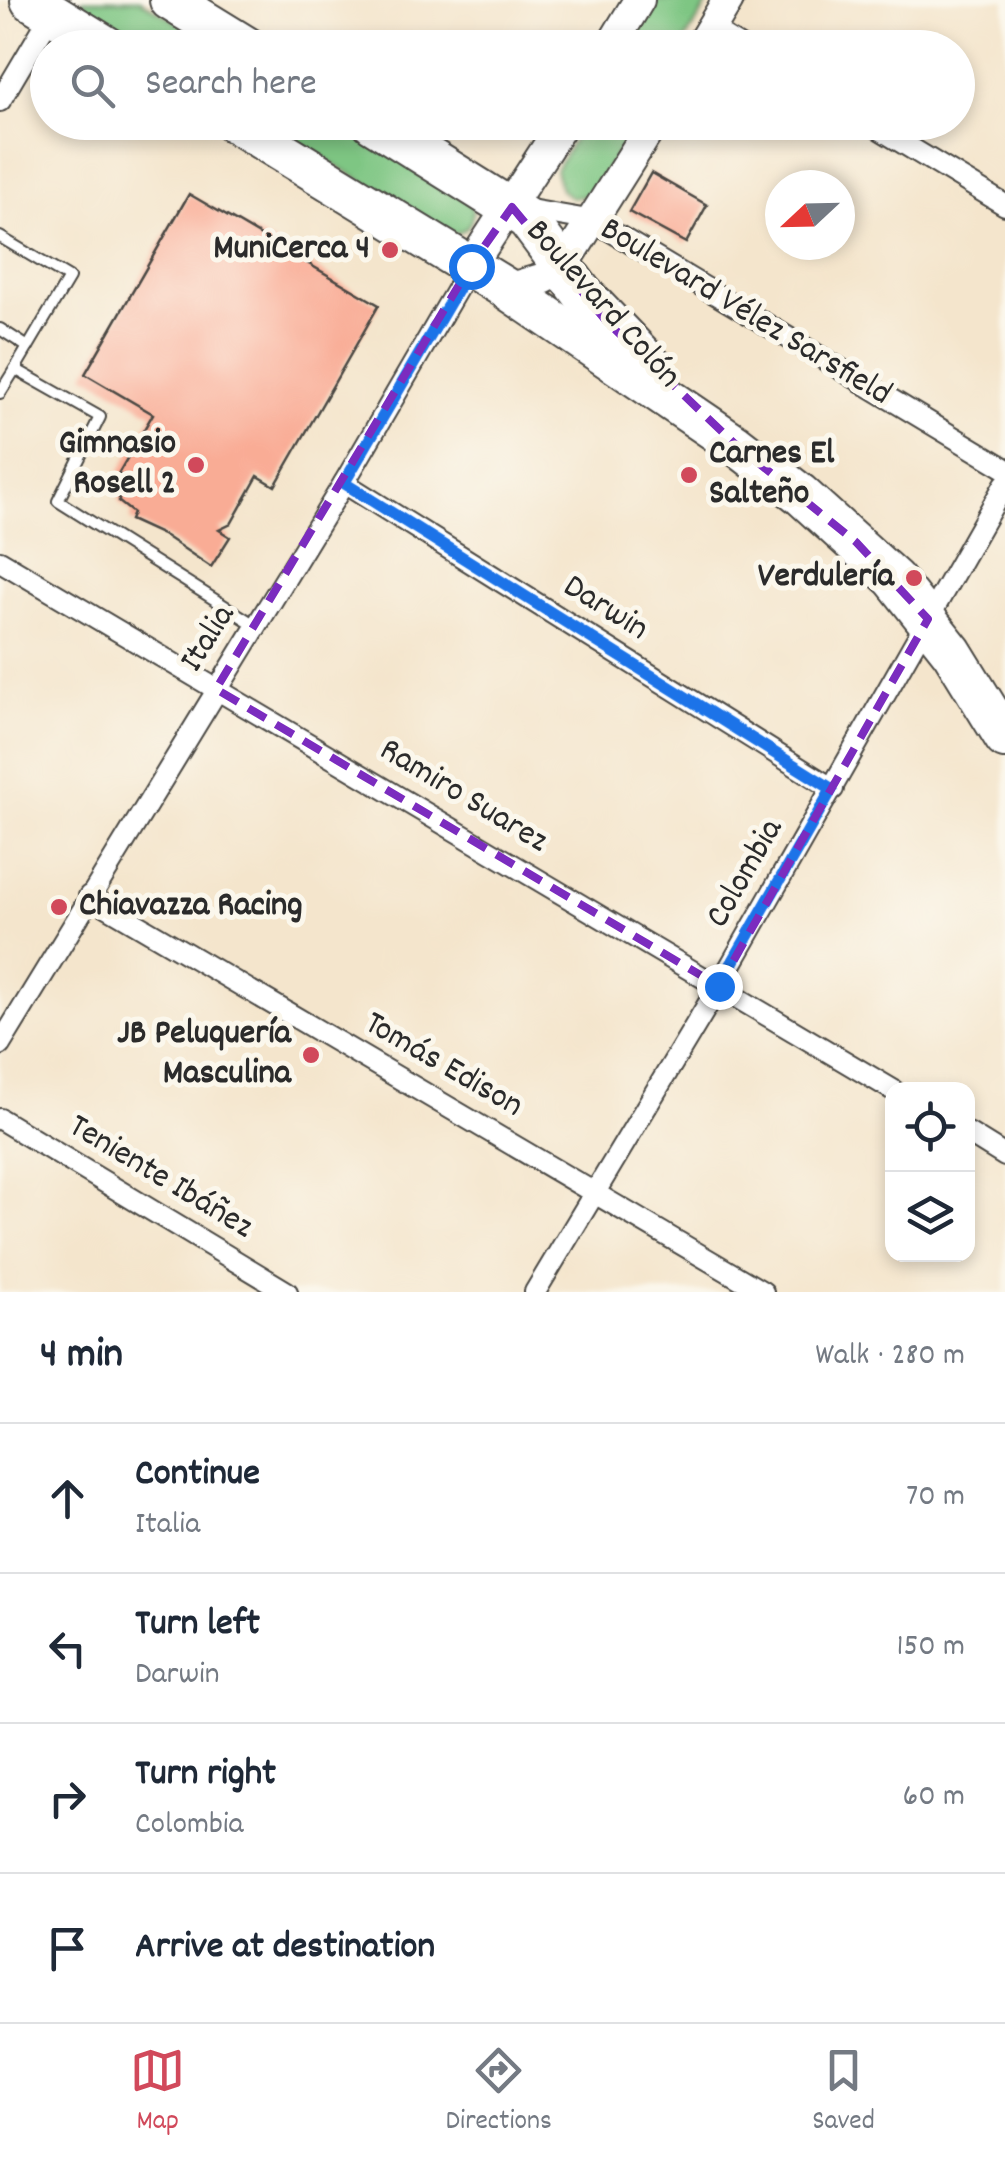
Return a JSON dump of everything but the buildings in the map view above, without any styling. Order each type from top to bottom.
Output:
[{"type":"highway","points":[[170,0],[219,30]]},
{"type":"highway","points":[[48,4],[85,30]]},
{"type":"highway","points":[[264,140],[507,289]]},
{"type":"highway","name":"Boulevard Vélez Sarsfield","points":[[402,140],[512,207]]},
{"type":"highway","name":"Boulevard Colón","points":[[512,207],[538,230],[607,322],[736,444],[856,542],[928,619],[1005,738]]},
{"type":"highway","name":"Boulevard Colón","points":[[507,289],[736,444]]},
{"type":"main road","points":[[621,30],[639,0]]},
{"type":"main road","points":[[710,30],[728,0]]},
{"type":"main road","points":[[471,266],[553,140]]},
{"type":"main road","points":[[507,289],[545,278],[563,266],[643,140]]},
{"type":"street","points":[[35,30],[48,4]]},
{"type":"street","points":[[0,101],[30,40]]},
{"type":"street","points":[[898,140],[1005,205]]},
{"type":"street","name":"Boulevard Vélez Sarsfield","points":[[512,207],[594,221],[1005,468]]},
{"type":"street","name":"Italia","points":[[0,1045],[344,483],[471,266]]},
{"type":"street","name":"Darwin","points":[[344,483],[832,789]]},
{"type":"street","name":"Colombia","points":[[535,1292],[719,986],[1005,484]]},
{"type":"street","name":"Ramiro Suarez","points":[[0,561],[885,1085]]},
{"type":"street","name":"Tomás Edison","points":[[89,896],[763,1292]]},
{"type":"street","name":"Teniente Ibáñez","points":[[0,1120],[287,1292]]},
{"type":"street","points":[[975,1138],[1005,1156]]},
{"type":"lane","points":[[0,237],[69,278],[0,393]]},
{"type":"lane","points":[[0,328],[28,347]]},
{"type":"lane","points":[[15,369],[100,417],[58,501],[255,625]]},
{"type":"highlighted area","points":[[512,207],[607,322],[735,444],[856,542],[928,619],[719,986],[216,689],[471,265]]},
{"type":"green space","points":[[82,0],[140,0],[190,30],[110,30],[90,18]]},
{"type":"green space","points":[[656,0],[710,0],[691,30],[638,30]]},
{"type":"green space","points":[[293,140],[372,140],[466,196],[473,208],[471,222],[466,229],[453,234]]},
{"type":"green space","points":[[573,140],[625,140],[591,195],[572,198],[561,190],[555,171]]},
{"type":"place","name":"MuniCerca 4","points":[[390,250]]},
{"type":"place","name":"Gimnasio Rosell 2","points":[[196,465]]},
{"type":"place","name":"Carnes El Salteño","points":[[689,475]]},
{"type":"place","name":"Verdulería","points":[[914,578]]},
{"type":"place","name":"Chiavazza Racing","points":[[59,907]]},
{"type":"place","name":"JB Peluquería Masculina","points":[[311,1055]]},
{"type":"route","points":[[471,266],[344,483],[832,789],[719,986]]}]
